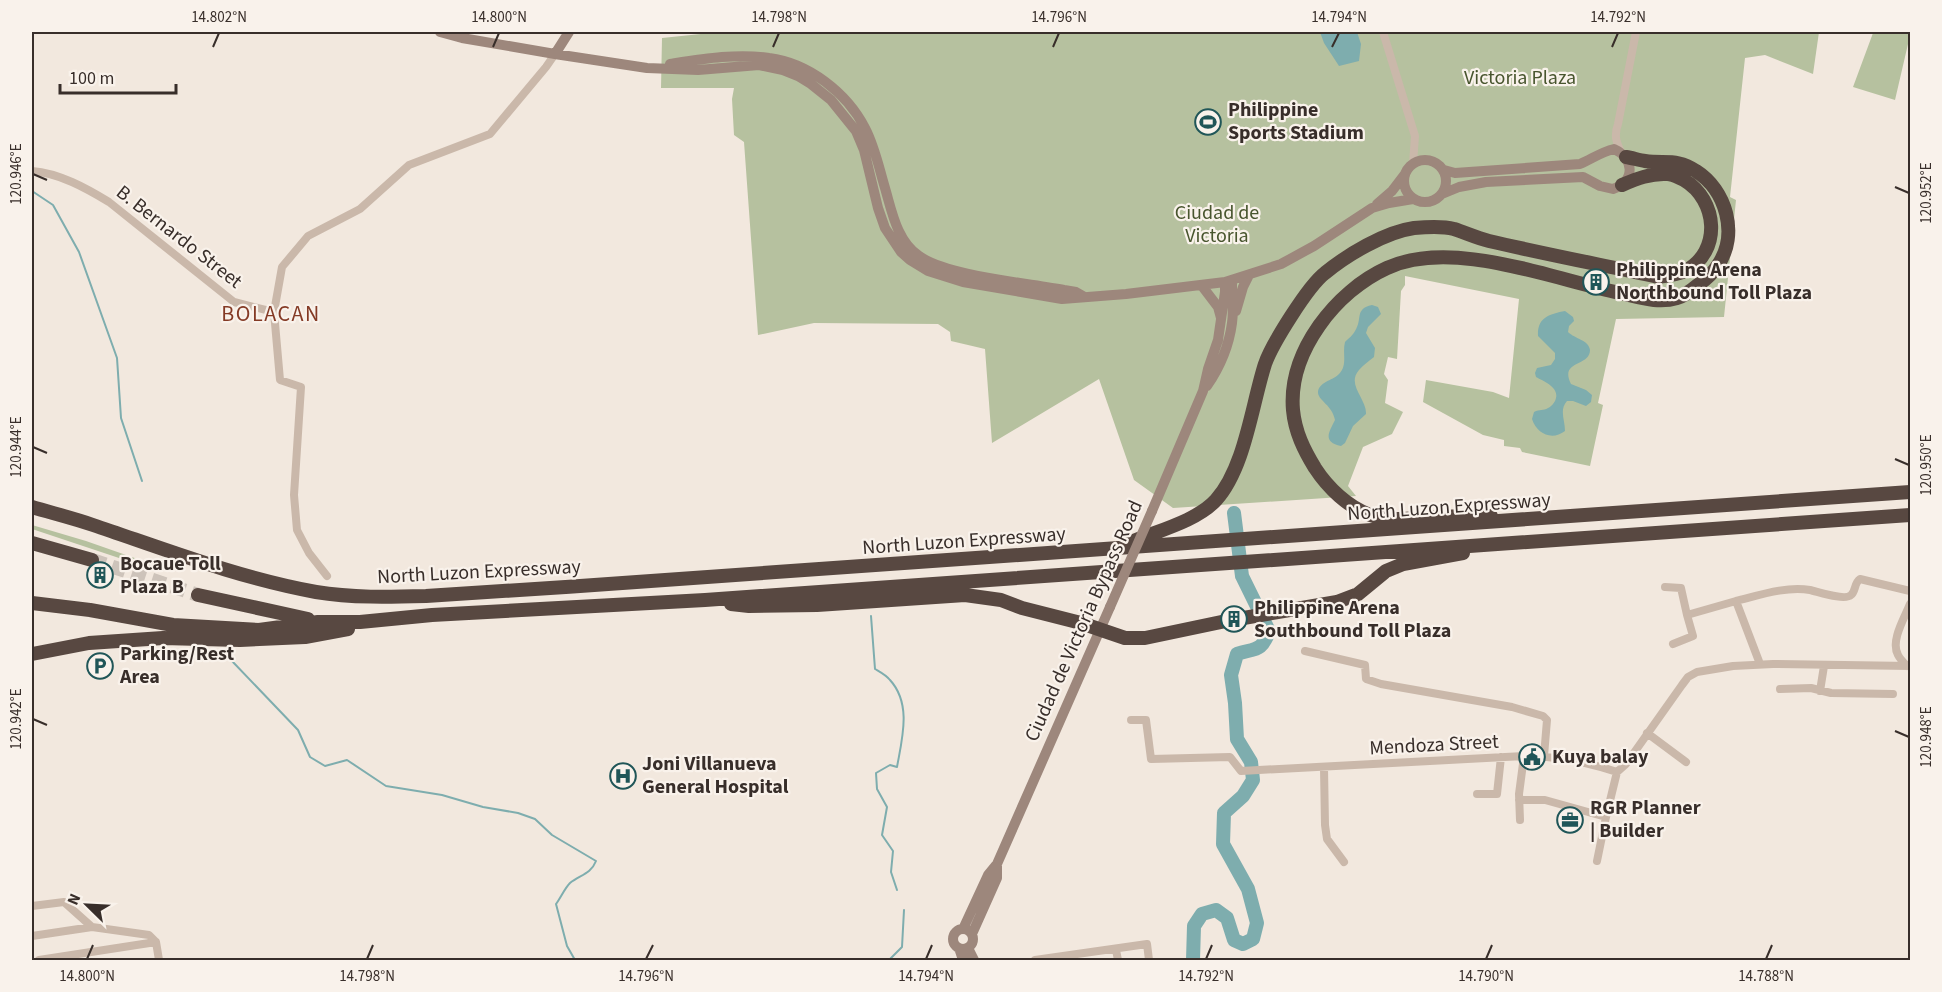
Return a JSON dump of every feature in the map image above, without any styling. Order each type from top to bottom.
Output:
[{"type":"highway","points":[[1553,519],[1472,515],[1389,520],[1370,515],[1350,505],[1338,495],[1319,474],[1303,449],[1293,411],[1293,393],[1306,349],[1334,307],[1365,280],[1388,267],[1416,259],[1449,257],[1483,260],[1593,288],[1658,301],[1679,298],[1695,287],[1707,278],[1719,264],[1725,250],[1728,217],[1716,190],[1706,177],[1685,164],[1670,161],[1646,161],[1624,155]]},
{"type":"highway","points":[[1110,550],[1197,516],[1216,501],[1228,483],[1239,457],[1258,398],[1266,362],[1294,313],[1323,274],[1359,250],[1384,237],[1414,228],[1451,228],[1486,240],[1658,277],[1684,272],[1694,266],[1704,255],[1713,229],[1707,207],[1692,185],[1668,174],[1645,176],[1622,185]]},
{"type":"highway","name":"North Luzon Expressway","points":[[32,507],[90,524],[214,567],[307,590],[361,597],[426,596],[1260,540],[1911,492]]},
{"type":"highway","name":"North Luzon Expressway","points":[[32,603],[90,610],[173,625],[259,630],[318,622],[360,622],[432,615],[705,600],[1911,515]]},
{"type":"highway","points":[[705,600],[749,606],[965,595],[1001,600],[1125,638],[1145,638],[1337,602],[1358,594],[1386,571],[1403,564],[1536,540]]},
{"type":"highway","points":[[32,543],[92,560]]},
{"type":"highway","name":"North Luzon Expressway","points":[[198,595],[318,622]]},
{"type":"highway","points":[[32,654],[89,643],[163,638],[240,640],[305,637],[338,630],[385,627],[432,615]]},
{"type":"main road","points":[[440,32],[462,38],[647,68],[701,59],[761,57],[790,63],[849,103],[865,127],[873,146],[894,233],[918,255],[965,277],[1064,290],[1083,296],[1202,286],[1228,281],[1281,264],[1306,250],[1372,208],[1392,191],[1409,168],[1420,160],[1437,163],[1444,170],[1447,180],[1442,194]]},
{"type":"main road","points":[[555,54],[569,32]]},
{"type":"main road","points":[[1372,208],[1413,199],[1429,202],[1459,187],[1486,182],[1583,177],[1613,189],[1622,185],[1629,171],[1624,155],[1614,149],[1602,152],[1580,164],[1455,173],[1444,170]]},
{"type":"main road","points":[[1409,168],[1405,188],[1413,199]]},
{"type":"main road","points":[[1227,321],[1249,275]]},
{"type":"main road","name":"Ciudad de Victoria Bypass Road","points":[[967,931],[997,878],[997,864],[1101,630],[1203,391],[1208,369],[1227,321],[1228,281]]},
{"type":"main road","points":[[1202,286],[1227,321]]},
{"type":"main road","points":[[963,948],[973,940],[967,931],[957,931],[953,936],[954,943],[963,948],[974,960]]},
{"type":"main road","points":[[963,948],[963,960]]},
{"type":"street","points":[[1383,32],[1415,136],[1409,168]]},
{"type":"street","points":[[1624,155],[1617,143],[1615,133],[1636,32]]},
{"type":"street","points":[[327,576],[309,553],[297,530],[294,495],[301,387],[280,380],[273,312],[282,267],[308,236],[360,209],[409,165],[490,134],[546,68],[555,54]]},
{"type":"street","name":"B. Bernardo Street","points":[[32,171],[46,172],[91,191],[109,202],[234,303],[273,312]]},
{"type":"street","points":[[1687,615],[1793,588],[1834,596],[1849,596],[1860,579],[1911,591]]},
{"type":"street","points":[[1665,588],[1681,588],[1693,636],[1672,644]]},
{"type":"street","points":[[1736,601],[1760,664]]},
{"type":"street","points":[[1909,666],[1897,655],[1896,647],[1897,637],[1911,604]]},
{"type":"street","points":[[1305,651],[1365,665],[1366,679],[1381,684],[1512,706],[1543,716],[1547,720],[1544,756]]},
{"type":"street","points":[[1597,861],[1617,772],[1626,764],[1688,678],[1697,672],[1760,664],[1909,666]]},
{"type":"street","points":[[1820,691],[1824,666]]},
{"type":"street","points":[[1780,689],[1811,688],[1831,693],[1893,694]]},
{"type":"street","name":"Mendoza Street","points":[[1131,720],[1146,720],[1151,759],[1230,757],[1241,771],[1544,756],[1617,772]]},
{"type":"street","points":[[1647,733],[1686,762]]},
{"type":"street","points":[[1520,820],[1520,778],[1524,756]]},
{"type":"street","points":[[1477,794],[1497,794],[1500,757]]},
{"type":"street","points":[[1324,768],[1327,839],[1344,862]]},
{"type":"street","points":[[1520,800],[1553,802],[1606,817]]},
{"type":"street","points":[[32,906],[64,902],[92,927]]},
{"type":"street","points":[[32,936],[92,927],[149,935],[156,942],[159,960]]},
{"type":"street","points":[[39,960],[156,942]]},
{"type":"street","points":[[1035,960],[1087,957],[1147,944],[1149,960]]},
{"type":"street","points":[[1116,950],[1118,960]]},
{"type":"green space","name":"Ciudad de Victoria","points":[[720,32],[1819,32],[1813,74],[1765,55],[1745,58],[1730,197],[1736,200],[1724,317],[1616,319],[1598,403],[1603,405],[1590,466],[1504,446],[1504,440],[1483,435],[1423,402],[1426,380],[1493,392],[1509,398],[1519,299],[1405,276],[1405,285],[1401,291],[1397,359],[1388,357],[1384,374],[1388,380],[1385,403],[1403,412],[1392,434],[1363,447],[1348,486],[1356,496],[1173,508],[1134,480],[1099,379],[992,443],[985,349],[951,341],[950,332],[938,324],[814,323],[758,335],[744,142],[734,135],[732,99],[734,88],[661,88],[662,38]]},
{"type":"green space","points":[[1869,32],[1910,32],[1910,44],[1908,44],[1895,100],[1853,87],[1873,33]]},
{"type":"green space","points":[[32,525],[166,569],[146,567],[32,529]]},
{"type":"water","points":[[1320,32],[1357,32],[1361,44],[1359,61],[1339,66],[1324,43]]},
{"type":"water","points":[[1372,305],[1378,307],[1381,314],[1368,327],[1366,333],[1375,348],[1374,357],[1359,370],[1355,381],[1366,414],[1353,426],[1345,443],[1341,446],[1329,439],[1329,432],[1335,420],[1318,393],[1320,386],[1342,370],[1345,342],[1355,331],[1363,309]]},
{"type":"water","points":[[1565,311],[1573,317],[1574,321],[1569,326],[1568,332],[1584,342],[1590,350],[1585,359],[1572,367],[1568,376],[1571,384],[1592,395],[1591,402],[1586,406],[1567,401],[1563,412],[1565,431],[1550,436],[1537,429],[1532,419],[1534,412],[1550,407],[1555,402],[1556,396],[1551,386],[1536,377],[1537,368],[1551,365],[1555,359],[1555,353],[1538,336],[1538,330],[1546,318]]},
{"type":"waterway","points":[[32,191],[53,205],[79,252],[117,358],[121,418],[142,481]]},
{"type":"waterway","points":[[1193,960],[1194,926],[1202,914],[1216,910],[1227,918],[1234,940],[1243,944],[1253,939],[1257,923],[1248,889],[1223,844],[1224,813],[1243,796],[1253,780],[1251,762],[1237,739],[1231,675],[1237,654],[1261,646],[1269,631],[1242,576],[1234,513]]},
{"type":"waterway","points":[[871,616],[875,669],[888,678],[897,689],[903,711],[903,733],[897,767],[890,765],[876,773],[877,789],[887,807],[882,835],[893,851],[891,872],[897,890]]},
{"type":"waterway","points":[[231,660],[298,730],[310,757],[325,766],[347,760],[386,786],[442,795],[483,807],[518,813],[535,819],[552,835],[596,861],[588,872],[566,887],[556,904],[567,946],[575,960]]},
{"type":"waterway","points":[[889,960],[902,947],[904,910]]},
{"type":"tunnel","points":[[92,560],[198,595]]},
{"type":"place","name":"Philippine Sports Stadium","points":[[1208,122]]},
{"type":"place","name":"Philippine Arena Northbound Toll Plaza","points":[[1596,282]]},
{"type":"place","name":"Bocaue Toll Plaza B","points":[[100,575]]},
{"type":"place","name":"Philippine Arena Southbound Toll Plaza","points":[[1234,619]]},
{"type":"place","name":"Parking/Rest Area","points":[[100,666]]},
{"type":"place","name":"Kuya balay","points":[[1532,757]]},
{"type":"place","name":"Joni Villanueva General Hospital","points":[[623,776]]},
{"type":"place","name":"RGR Planner | Builder","points":[[1570,820]]},
{"type":"district","name":"BOLACAN","points":[[271,314]]},
{"type":"park label","name":"Victoria Plaza","points":[[1520,78]]}]
